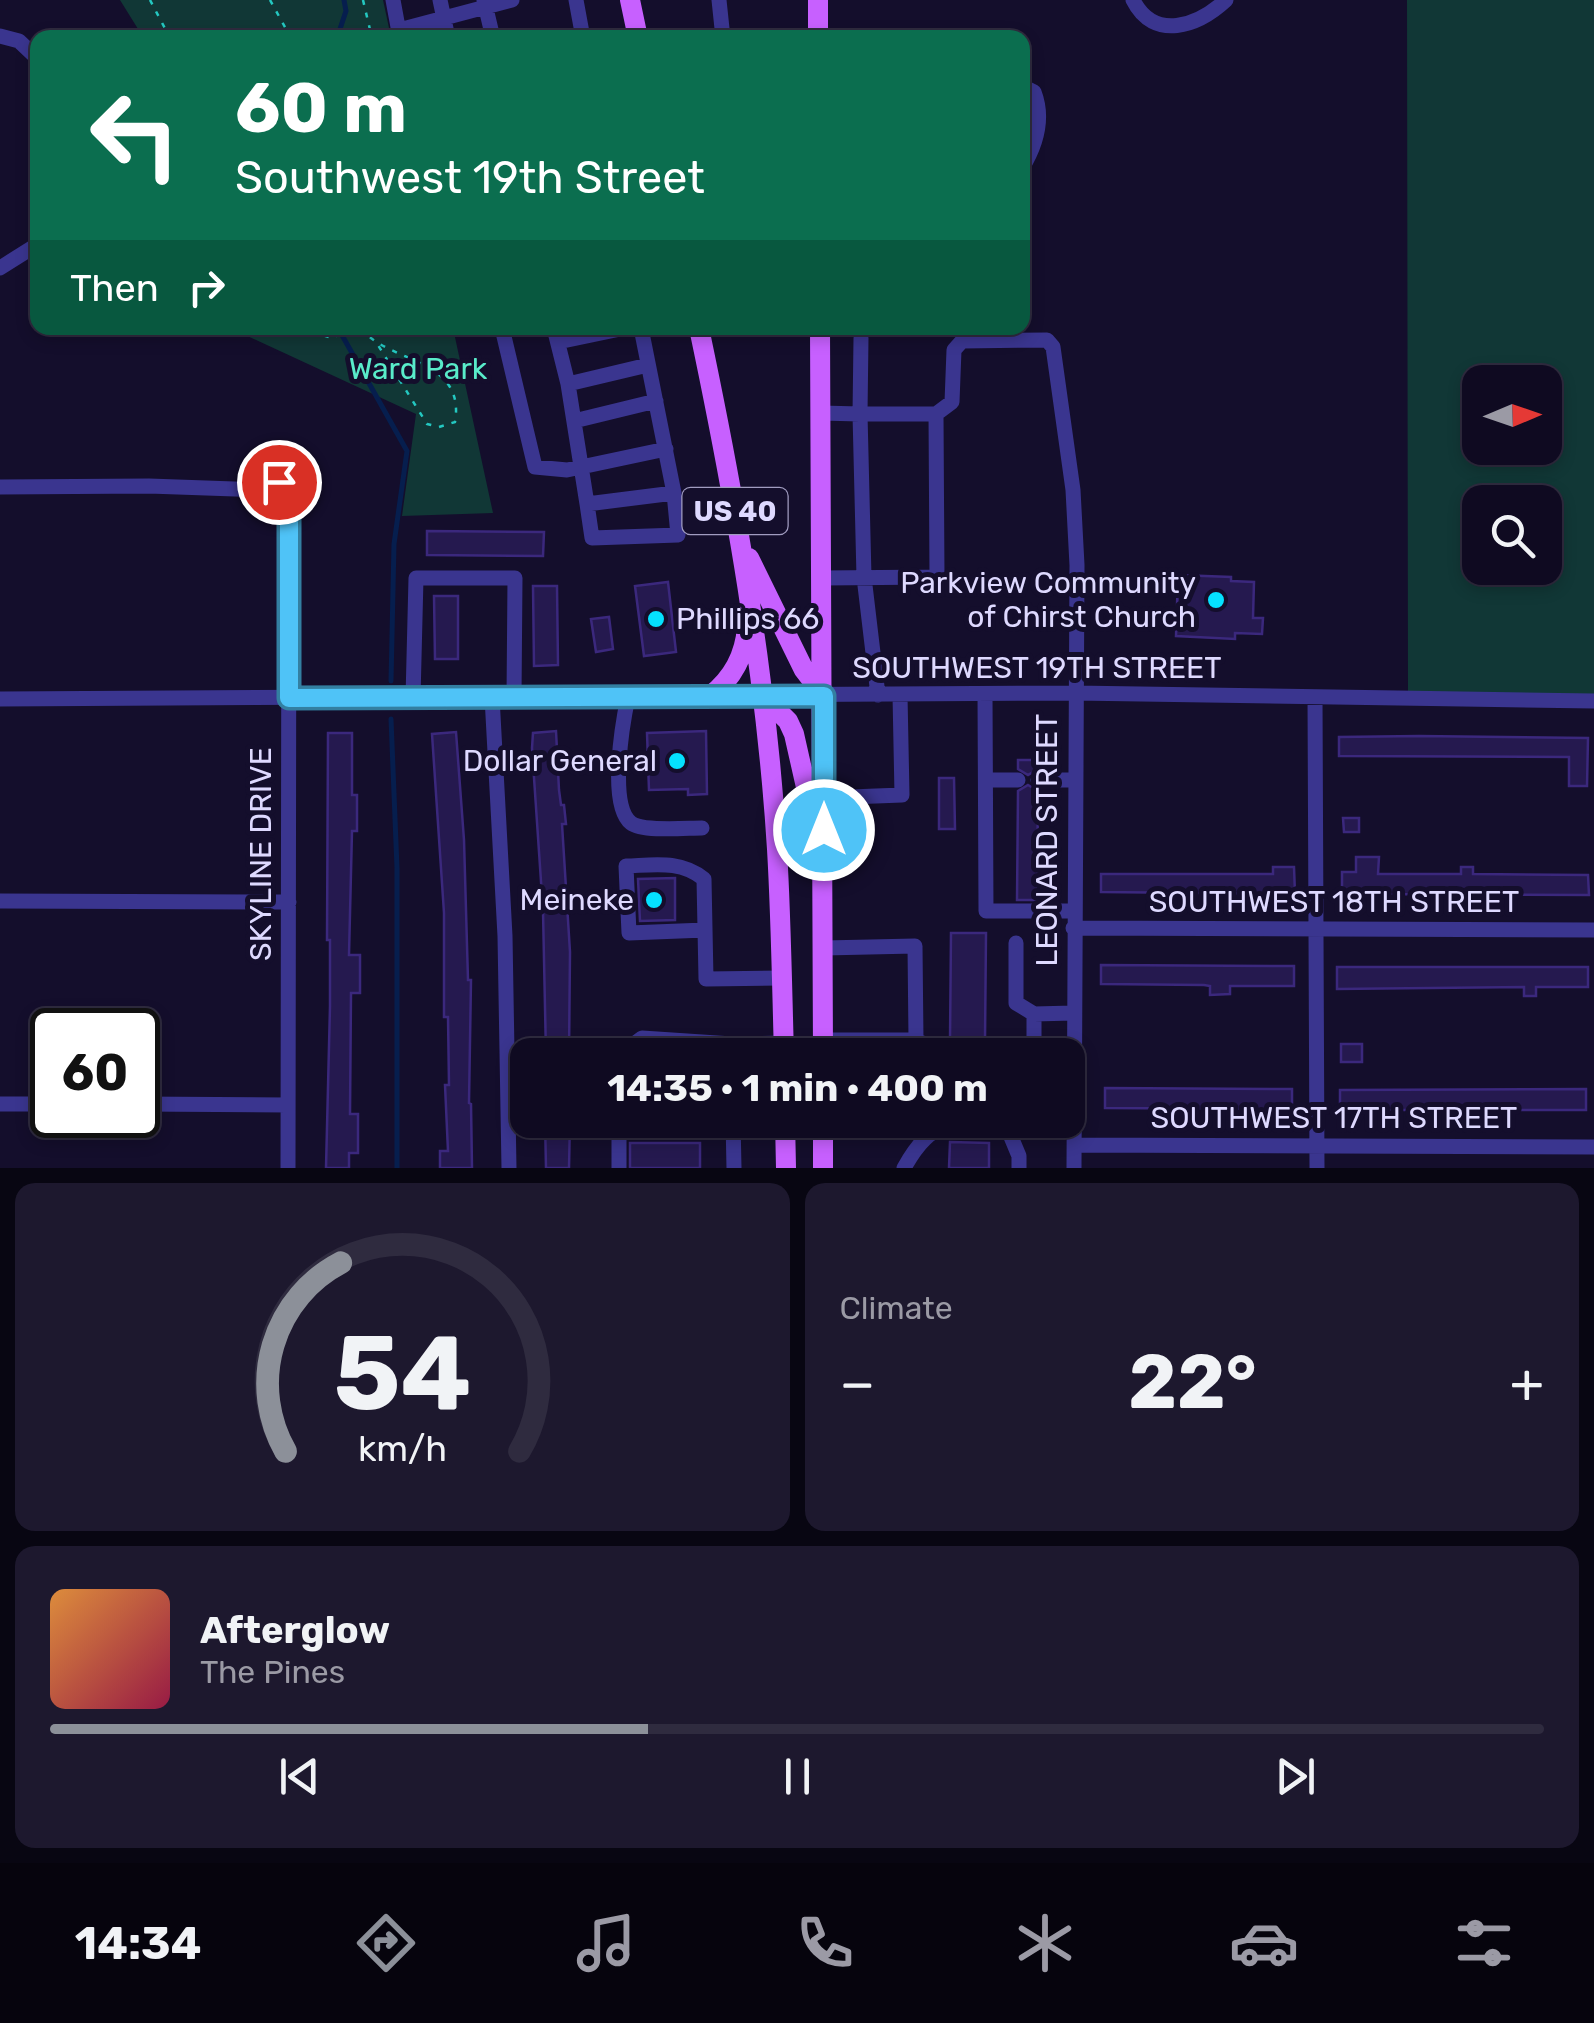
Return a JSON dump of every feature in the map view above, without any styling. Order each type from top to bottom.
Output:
[{"type":"main road","points":[[630,0],[636,30]]},
{"type":"main road","points":[[818,0],[818,30]]},
{"type":"main road","name":"US 40","points":[[700,335],[730,475],[762,696],[777,848],[784,1038]]},
{"type":"main road","name":"US 40","points":[[820,335],[824,1038]]},
{"type":"main road","points":[[740,539],[798,658],[824,696]]},
{"type":"main road","points":[[710,696],[737,665],[746,642],[748,600]]},
{"type":"main road","points":[[762,696],[788,721],[794,734],[824,864]]},
{"type":"main road","points":[[785,1138],[786,1168]]},
{"type":"main road","points":[[824,1138],[824,1168]]},
{"type":"street","points":[[393,0],[398,30]]},
{"type":"street","points":[[440,0],[446,30]]},
{"type":"street","points":[[410,30],[485,3],[512,0]]},
{"type":"street","points":[[576,0],[578,30]]},
{"type":"street","points":[[719,0],[721,30]]},
{"type":"street","points":[[1132,0],[1141,17],[1158,25],[1206,18],[1226,0]]},
{"type":"street","points":[[485,3],[491,30]]},
{"type":"street","points":[[0,36],[19,41],[30,51]]},
{"type":"street","points":[[1030,90],[1037,100],[1037,139],[1030,153]]},
{"type":"street","points":[[0,268],[30,249]]},
{"type":"street","points":[[504,335],[535,467],[567,470],[666,450]]},
{"type":"street","points":[[556,335],[568,384],[592,538],[678,535],[674,493],[643,335]]},
{"type":"street","points":[[861,338],[864,577],[878,695]]},
{"type":"street","name":"LEONARD STREET","points":[[936,414],[952,402],[954,350],[962,341],[1047,340],[1053,347],[1077,565],[1074,1168]]},
{"type":"street","points":[[568,384],[648,366]]},
{"type":"street","points":[[574,420],[656,401]]},
{"type":"street","points":[[821,413],[936,414],[936,577],[823,578]]},
{"type":"street","name":"SKYLINE DRIVE","points":[[0,487],[264,490],[279,482],[289,504],[288,1168]]},
{"type":"street","points":[[587,504],[674,493]]},
{"type":"street","points":[[413,698],[416,578],[514,578],[514,697]]},
{"type":"street","name":"SOUTHWEST 19TH STREET","points":[[0,699],[1075,693],[1594,701]]},
{"type":"street","points":[[985,694],[986,780],[1018,780]]},
{"type":"street","points":[[824,798],[902,794],[900,695]]},
{"type":"street","points":[[628,696],[619,751],[620,794],[625,815],[643,828],[702,828]]},
{"type":"street","points":[[492,697],[505,936],[509,1168]]},
{"type":"street","points":[[1315,697],[1317,1168]]},
{"type":"street","name":"SOUTHWEST 18TH STREET","points":[[986,780],[986,911],[1316,930],[1594,930]]},
{"type":"street","points":[[1038,780],[1074,780]]},
{"type":"street","points":[[705,930],[629,933],[626,866],[674,864],[692,869],[704,879],[706,979],[782,978]]},
{"type":"street","points":[[0,901],[289,902]]},
{"type":"street","points":[[1016,943],[1016,1004],[1034,1014],[1074,1013]]},
{"type":"street","points":[[824,948],[915,946],[916,1038]]},
{"type":"street","points":[[1034,1014],[1034,1038]]},
{"type":"street","points":[[0,1104],[30,1104]]},
{"type":"street","points":[[160,1104],[288,1105]]},
{"type":"street","points":[[904,1168],[918,1143],[940,1126],[984,1126],[1009,1132],[1019,1168]]},
{"type":"street","points":[[619,1138],[619,1168]]},
{"type":"street","points":[[734,1138],[734,1168]]},
{"type":"street","name":"SOUTHWEST 17TH STREET","points":[[1074,1145],[1594,1147]]},
{"type":"path","points":[[150,0],[166,30]]},
{"type":"path","points":[[270,0],[287,30]]},
{"type":"path","points":[[363,0],[370,30]]},
{"type":"path","points":[[366,335],[427,364],[449,386],[457,409],[455,422],[439,427],[428,424],[376,342]]},
{"type":"green space","points":[[120,0],[383,0],[389,30],[139,30]]},
{"type":"green space","points":[[1407,0],[1594,0],[1594,701],[1408,697]]},
{"type":"green space","name":"Ward Park","points":[[245,335],[455,335],[493,513],[402,516],[416,414]]},
{"type":"building","points":[[427,531],[544,532],[543,556],[427,555]]},
{"type":"building","name":"Parkview Community of Chirst Church","points":[[1178,575],[1254,582],[1253,618],[1263,618],[1262,634],[1235,633],[1235,639],[1176,636]]},
{"type":"building","name":"Phillips 66","points":[[668,582],[676,652],[644,656],[635,586]]},
{"type":"building","points":[[533,586],[557,586],[558,665],[534,666]]},
{"type":"building","points":[[434,596],[458,596],[458,659],[435,659]]},
{"type":"building","points":[[609,617],[613,649],[596,652],[591,619]]},
{"type":"building","points":[[556,731],[559,790],[566,824],[562,824],[570,952],[569,1038],[546,1038],[533,733]]},
{"type":"building","name":"Dollar General","points":[[706,731],[707,794],[688,795],[688,789],[649,790],[647,733]]},
{"type":"building","points":[[456,732],[471,980],[472,1168],[440,1168],[440,1151],[448,1151],[448,1017],[444,1017],[444,913],[432,734]]},
{"type":"building","points":[[328,733],[352,733],[352,795],[357,795],[357,831],[352,831],[349,955],[360,955],[360,993],[351,993],[350,1114],[358,1114],[358,1153],[349,1153],[349,1168],[326,1168],[330,1006]]},
{"type":"building","points":[[1339,737],[1588,738],[1587,786],[1569,786],[1569,757],[1339,756]]},
{"type":"building","points":[[1018,760],[1038,760],[1038,769],[1028,775],[1018,769]]},
{"type":"building","points":[[939,778],[954,778],[955,829],[939,829]]},
{"type":"building","points":[[1028,785],[1038,791],[1037,900],[1017,900],[1018,791]]},
{"type":"building","points":[[1343,818],[1359,818],[1359,832],[1344,832]]},
{"type":"building","points":[[1356,857],[1379,857],[1378,874],[1461,874],[1461,867],[1473,867],[1473,874],[1588,875],[1589,895],[1342,894],[1342,872],[1356,872]]},
{"type":"building","points":[[1273,867],[1294,867],[1295,894],[1101,892],[1101,874],[1273,874]]},
{"type":"building","name":"Meineke","points":[[675,878],[675,920],[640,921],[638,879]]},
{"type":"building","points":[[951,933],[986,933],[985,1038],[950,1038]]},
{"type":"building","points":[[1101,965],[1294,966],[1294,986],[1230,986],[1230,994],[1210,995],[1210,986],[1204,985],[1101,984]]},
{"type":"building","points":[[1337,967],[1588,967],[1588,987],[1536,987],[1536,996],[1524,996],[1524,987],[1337,989]]},
{"type":"building","points":[[1341,1044],[1362,1044],[1362,1062],[1341,1062]]},
{"type":"building","points":[[1105,1088],[1292,1089],[1292,1109],[1105,1108]]},
{"type":"building","points":[[1586,1089],[1586,1110],[1340,1110],[1340,1090]]},
{"type":"building","points":[[545,1138],[570,1138],[569,1168],[546,1168]]},
{"type":"building","points":[[950,1142],[989,1143],[989,1168],[949,1168]]},
{"type":"building","points":[[630,1143],[700,1143],[700,1168],[630,1168]]},
{"type":"waterway","points":[[340,30],[346,11],[344,0]]},
{"type":"waterway","points":[[342,335],[407,451],[394,544],[391,681]]},
{"type":"waterway","points":[[391,719],[397,868],[397,1168]]},
{"type":"place","name":"Parkview Community of Chirst Church","points":[[1216,600]]},
{"type":"place","name":"Phillips 66","points":[[656,619]]},
{"type":"place","name":"Dollar General","points":[[677,761]]},
{"type":"place","name":"Meineke","points":[[654,900]]},
{"type":"route","points":[[279,482],[289,504],[289,698],[824,696],[824,830]]}]
